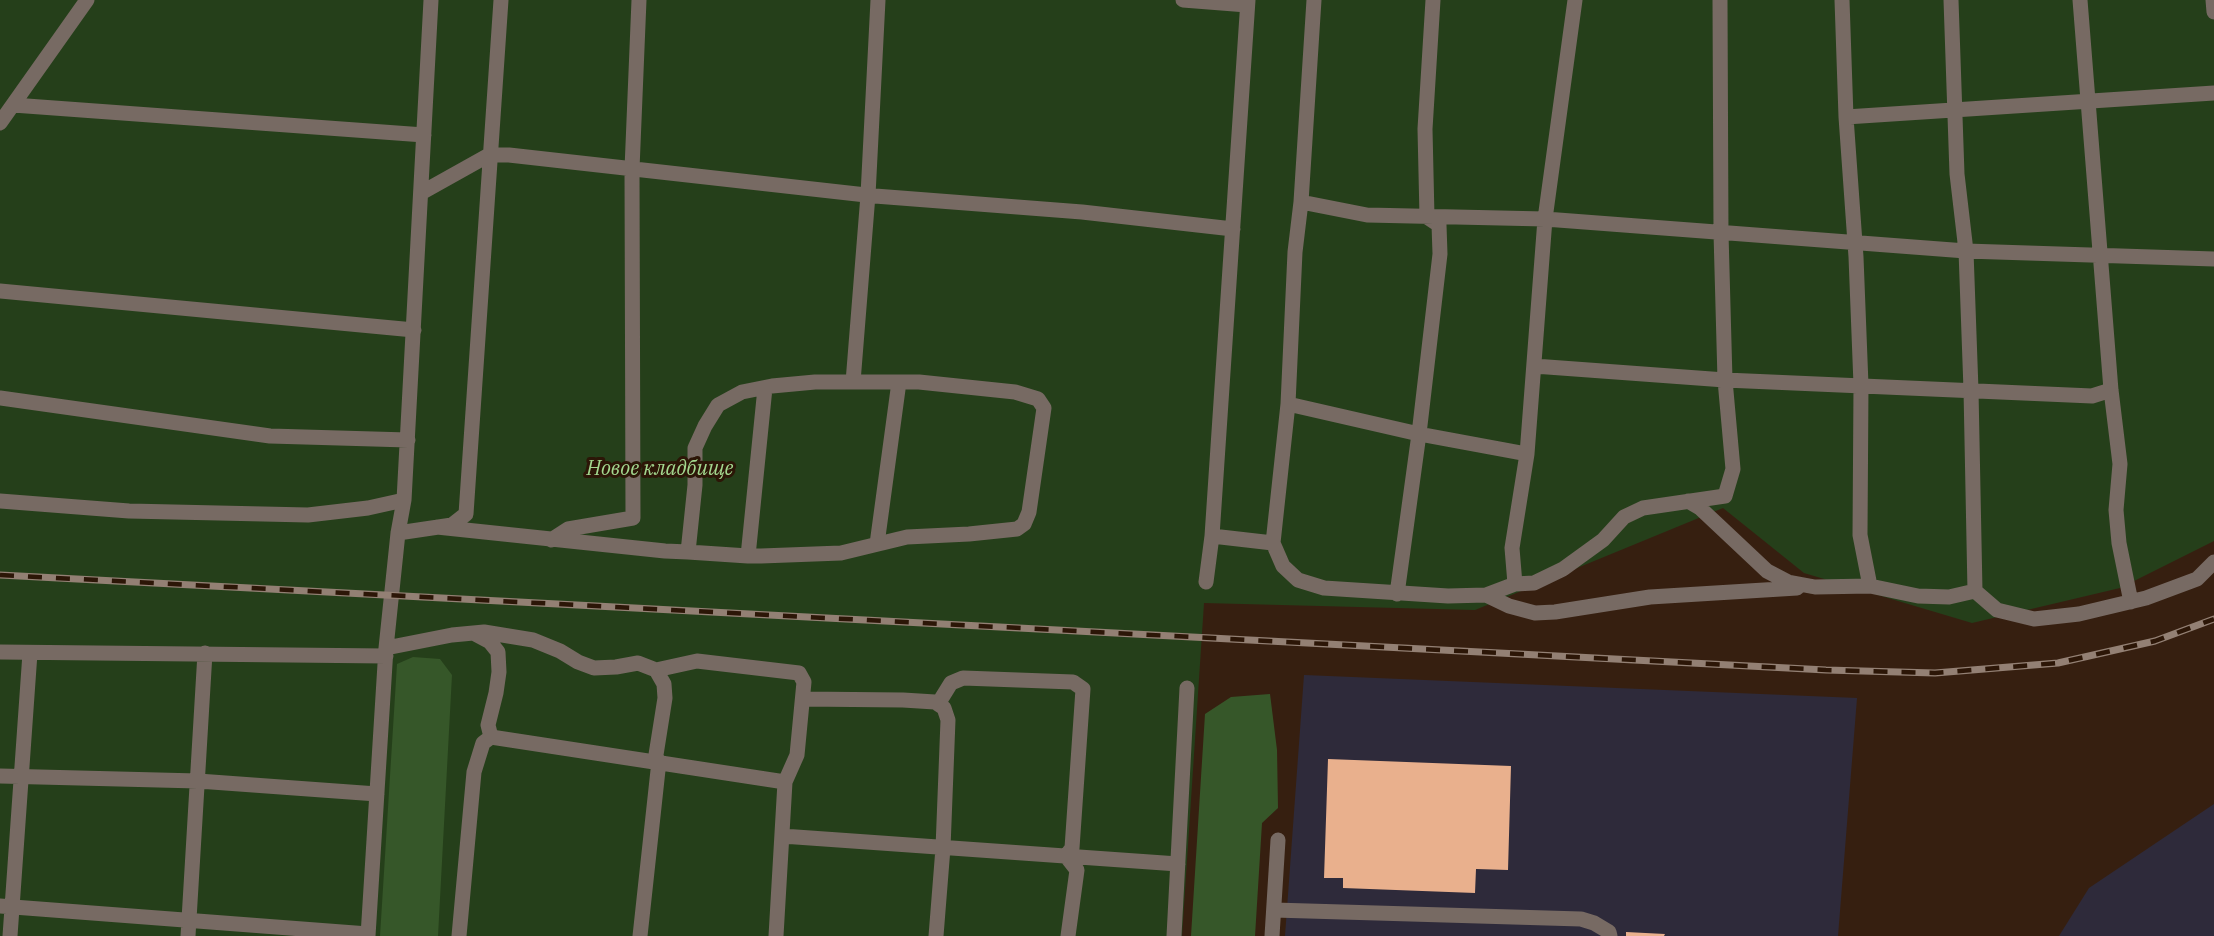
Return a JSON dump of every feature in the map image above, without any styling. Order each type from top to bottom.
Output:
[{"type":"lane","points":[[0,123],[87,0]]},
{"type":"lane","points":[[6,907],[368,935],[386,652],[398,533],[404,500],[431,0]]},
{"type":"lane","points":[[398,533],[452,525],[466,514],[501,0]]},
{"type":"lane","points":[[551,540],[568,529],[633,518],[632,169],[639,0]]},
{"type":"lane","points":[[853,382],[868,195],[879,0]]},
{"type":"lane","points":[[1183,0],[1248,2],[1212,536],[1206,582]]},
{"type":"lane","points":[[1314,0],[1295,252],[1288,404],[1273,543],[1283,566],[1298,580],[1324,588],[1448,596],[1486,595],[1515,584],[1534,583],[1563,569],[1603,540],[1623,518],[1643,508],[1725,496],[1733,469],[1725,380],[1721,233],[1720,0]]},
{"type":"lane","points":[[1427,217],[1425,129],[1433,0]]},
{"type":"lane","points":[[1515,584],[1512,548],[1527,454],[1545,219],[1575,0]]},
{"type":"lane","points":[[1842,0],[1861,385],[1860,535],[1870,586]]},
{"type":"lane","points":[[1951,0],[1957,174],[1966,251],[1974,591],[1997,610],[2034,619],[2079,614],[2131,602],[2197,579],[2214,562]]},
{"type":"lane","points":[[2080,0],[2111,390],[2120,464],[2116,510],[2119,543],[2131,602]]},
{"type":"lane","points":[[2213,0],[2214,12]]},
{"type":"lane","points":[[1846,117],[2214,93]]},
{"type":"lane","points":[[13,105],[424,135]]},
{"type":"lane","points":[[421,194],[489,155],[509,155],[868,195],[1082,212],[1233,229]]},
{"type":"lane","points":[[1300,202],[1367,216],[1545,219],[1966,251],[2214,259]]},
{"type":"lane","points":[[1397,594],[1440,254],[1439,225],[1427,217]]},
{"type":"lane","points":[[0,291],[414,330]]},
{"type":"lane","points":[[1534,366],[1725,380],[2092,396],[2111,390]]},
{"type":"lane","points":[[437,527],[551,540],[688,552],[748,556],[841,553],[907,537],[1017,529],[1024,524],[1029,512],[1044,408],[1038,399],[1015,392],[919,382],[815,382],[742,392],[718,405],[695,448],[695,485],[688,552]]},
{"type":"lane","points":[[877,544],[899,382]]},
{"type":"lane","points":[[748,556],[765,388]]},
{"type":"lane","points":[[0,399],[270,436],[408,440]]},
{"type":"lane","points":[[1288,404],[1419,434],[1527,454]]},
{"type":"lane","points":[[0,501],[129,510],[308,515],[368,508],[404,500]]},
{"type":"lane","points":[[1688,501],[1700,508],[1767,571],[1788,582],[1815,587]]},
{"type":"lane","points":[[1212,536],[1273,543]]},
{"type":"lane","points":[[1486,595],[1509,606],[1535,613],[1650,597],[1815,587],[1870,586],[1929,597],[1949,597],[1974,591]]},
{"type":"lane","points":[[0,652],[386,652],[452,635],[484,632],[534,640],[594,668],[638,663],[656,670],[697,661],[800,673],[804,682],[803,699],[797,755],[785,782],[776,936]]},
{"type":"lane","points":[[473,633],[490,642],[498,652],[499,672],[488,725],[490,737]]},
{"type":"lane","points":[[10,936],[6,907],[20,778],[30,653]]},
{"type":"lane","points":[[188,936],[205,653]]},
{"type":"lane","points":[[640,936],[665,698],[664,684],[656,670]]},
{"type":"lane","points":[[938,704],[951,683],[963,678],[1073,682],[1083,689],[1072,848],[1066,856]]},
{"type":"lane","points":[[1174,936],[1187,688]]},
{"type":"lane","points":[[803,699],[935,702],[944,708],[948,720],[943,848],[936,936]]},
{"type":"lane","points":[[459,936],[474,772],[483,743],[490,737],[785,782]]},
{"type":"lane","points":[[0,777],[198,781],[377,794]]},
{"type":"lane","points":[[782,836],[1178,864]]},
{"type":"lane","points":[[1272,936],[1278,840]]},
{"type":"lane","points":[[1066,856],[1077,870],[1068,936]]},
{"type":"lane","points":[[1274,910],[1581,919],[1594,923],[1609,932],[1610,936]]},
{"type":"shaded area","points":[[1304,675],[1857,698],[1838,936],[1285,936]]},
{"type":"shaded area","points":[[2214,804],[2214,936],[2059,936],[2089,888]]},
{"type":"green space","name":"Новое кладбище","points":[[0,0],[2214,0],[2214,541],[2120,588],[1972,623],[1804,573],[1723,508],[1475,610],[1204,603],[1182,936],[0,936]]},
{"type":"green space","points":[[413,657],[440,659],[452,675],[438,936],[380,936],[397,664]]},
{"type":"green space","points":[[1270,694],[1277,750],[1278,808],[1262,823],[1255,936],[1191,936],[1205,714],[1231,697]]},
{"type":"building","points":[[1328,759],[1511,766],[1508,870],[1476,869],[1475,893],[1343,888],[1343,878],[1324,878]]},
{"type":"building","points":[[1626,932],[1665,934],[1664,936],[1626,936]]},
{"type":"railway","points":[[0,575],[1826,670],[1935,673],[2058,663],[2155,641],[2214,619]]}]
